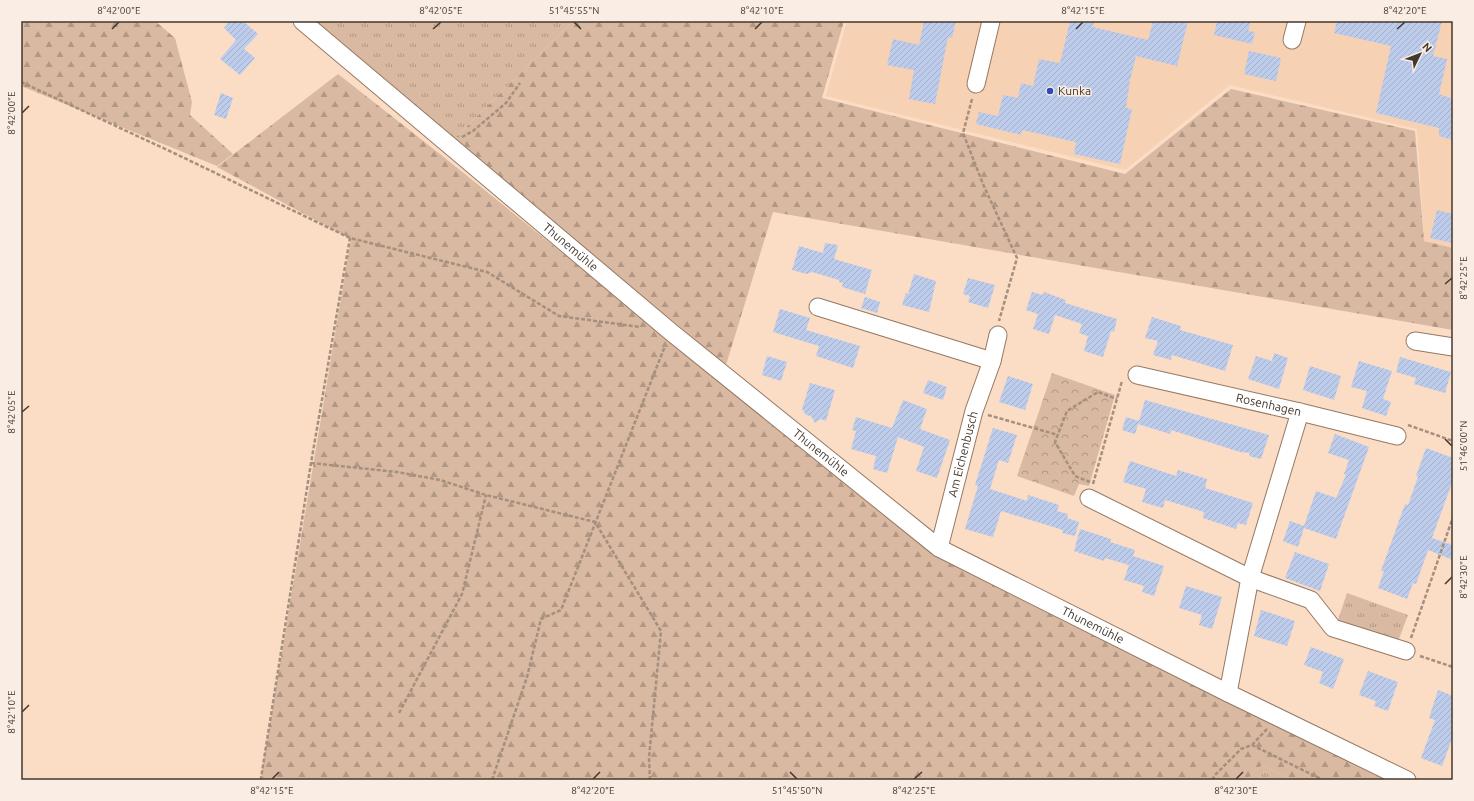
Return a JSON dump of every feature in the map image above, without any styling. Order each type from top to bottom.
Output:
[{"type":"street","name":"Thunemühle","points":[[302,21],[451,145],[671,332],[940,548],[1228,693],[1407,780]]},
{"type":"street","points":[[976,84],[991,21]]},
{"type":"street","points":[[1292,40],[1296,21]]},
{"type":"street","points":[[818,307],[992,361]]},
{"type":"street","name":"Am Eichenbusch","points":[[940,548],[974,411],[992,361],[998,335]]},
{"type":"street","points":[[1414,341],[1453,347]]},
{"type":"street","name":"Rosenhagen","points":[[1137,375],[1300,412],[1250,578],[1228,693]]},
{"type":"street","points":[[1300,412],[1397,436]]},
{"type":"street","points":[[1091,490],[1250,578],[1311,600],[1333,628],[1406,651]]},
{"type":"path","points":[[21,82],[176,154],[350,238],[487,272],[559,316],[641,327]]},
{"type":"path","points":[[451,145],[454,141],[474,131],[506,103],[520,83]]},
{"type":"path","points":[[976,84],[963,133],[983,184],[1017,258],[998,325],[998,335]]},
{"type":"path","points":[[269,780],[261,778],[311,463],[350,238]]},
{"type":"path","points":[[492,780],[527,677],[541,619],[561,610],[671,332]]},
{"type":"path","points":[[1117,399],[1098,392],[1067,411],[1056,442],[1075,476],[1091,490],[1123,379],[1137,375]]},
{"type":"path","points":[[974,411],[1058,435]]},
{"type":"path","points":[[1397,436],[1401,422],[1453,441]]},
{"type":"path","points":[[311,463],[397,472],[440,480],[486,495],[595,522],[661,632],[649,758],[650,780]]},
{"type":"path","points":[[399,713],[462,594],[486,495]]},
{"type":"path","points":[[1453,517],[1450,531],[1406,651],[1453,667]]},
{"type":"path","points":[[1212,780],[1240,749],[1252,745],[1278,717]]},
{"type":"path","points":[[1252,745],[1323,780]]},
{"type":"shaded area","points":[[847,21],[1453,21],[1453,248],[1424,241],[1417,129],[1230,85],[1125,170],[826,96]]},
{"type":"green space","points":[[21,21],[155,21],[175,38],[192,102],[190,115],[233,154],[217,166],[21,86]]},
{"type":"green space","points":[[310,21],[573,21],[453,140]]},
{"type":"green space","points":[[573,21],[844,21],[822,98],[1125,174],[1231,89],[1415,131],[1424,241],[1453,248],[1453,330],[773,212],[726,365],[453,140]]},
{"type":"green space","points":[[338,74],[445,158],[933,553],[1404,780],[1293,780],[1262,765],[1246,780],[265,780],[261,777],[351,239],[217,167]]},
{"type":"green space","points":[[1052,373],[1115,395],[1089,486],[1079,484],[1074,496],[1017,476]]},
{"type":"green space","points":[[1347,593],[1408,615],[1397,644],[1337,623]]},
{"type":"green space","points":[[1262,765],[1293,780],[1246,780]]},
{"type":"building","points":[[230,21],[243,21],[258,34],[244,49],[255,58],[240,75],[220,59],[236,40],[224,28]]},
{"type":"building","points":[[924,21],[956,21],[952,38],[948,37],[935,104],[909,99],[914,70],[887,65],[893,39],[919,45]]},
{"type":"building","points":[[1070,21],[1094,21],[1093,27],[1148,40],[1153,21],[1188,21],[1177,66],[1136,56],[1130,80],[1126,108],[1132,109],[1120,164],[1074,154],[1076,142],[1022,130],[1021,135],[976,124],[979,112],[998,116],[1003,95],[1018,98],[1021,83],[1033,86],[1039,59],[1060,63]]},
{"type":"building","points":[[1217,21],[1251,21],[1248,31],[1255,32],[1252,44],[1214,35]]},
{"type":"building","points":[[1337,21],[1442,21],[1433,56],[1447,59],[1439,94],[1453,99],[1453,140],[1439,136],[1439,128],[1376,113],[1391,46],[1334,33]]},
{"type":"building","points":[[1249,51],[1281,58],[1276,81],[1244,74]]},
{"type":"building","points":[[221,93],[233,98],[226,119],[214,115]]},
{"type":"building","points":[[1437,210],[1453,214],[1453,243],[1430,238]]},
{"type":"building","points":[[825,243],[838,245],[834,259],[872,270],[865,294],[842,287],[843,283],[839,282],[839,280],[812,272],[807,274],[792,270],[799,246],[823,253]]},
{"type":"building","points":[[914,274],[936,281],[929,312],[902,305],[906,293],[908,294]]},
{"type":"building","points":[[968,278],[995,285],[988,308],[968,302],[970,296],[963,294]]},
{"type":"building","points":[[1032,292],[1043,295],[1044,292],[1066,300],[1065,303],[1117,319],[1114,332],[1111,331],[1103,357],[1084,351],[1088,336],[1079,333],[1082,324],[1055,315],[1049,334],[1033,329],[1038,314],[1026,310]]},
{"type":"building","points":[[865,297],[880,302],[877,313],[861,308]]},
{"type":"building","points":[[780,309],[810,318],[806,330],[860,346],[853,368],[816,356],[819,346],[773,332]]},
{"type":"building","points":[[1152,317],[1181,326],[1180,330],[1233,345],[1225,371],[1172,355],[1171,360],[1153,355],[1158,341],[1145,338]]},
{"type":"building","points":[[1274,353],[1288,358],[1279,389],[1248,379],[1256,356],[1272,361]]},
{"type":"building","points":[[767,356],[787,362],[781,381],[762,375]]},
{"type":"building","points":[[1400,357],[1451,372],[1445,393],[1414,384],[1416,378],[1396,372]]},
{"type":"building","points":[[1359,361],[1392,371],[1383,399],[1391,402],[1386,416],[1362,408],[1367,391],[1351,387]]},
{"type":"building","points":[[1310,366],[1341,376],[1334,400],[1303,390]]},
{"type":"building","points":[[1008,376],[1033,384],[1025,410],[999,402]]},
{"type":"building","points":[[928,380],[947,387],[943,400],[923,393]]},
{"type":"building","points":[[810,383],[835,390],[826,421],[821,419],[815,423],[811,416],[806,415],[802,409]]},
{"type":"building","points":[[903,400],[927,409],[920,429],[950,440],[937,478],[916,471],[924,447],[898,437],[887,473],[873,469],[876,456],[851,449],[856,431],[852,430],[856,417],[892,428]]},
{"type":"building","points":[[1145,400],[1269,435],[1261,459],[1249,456],[1250,453],[1240,452],[1171,430],[1170,434],[1138,424],[1135,434],[1122,430],[1126,417],[1139,421]]},
{"type":"building","points":[[993,428],[1017,435],[1008,463],[999,460],[990,489],[1027,501],[1028,495],[1059,505],[1057,511],[1068,514],[1067,518],[1079,522],[1075,536],[1062,533],[1063,530],[1001,511],[993,537],[965,529],[978,486],[975,485]]},
{"type":"building","points":[[1335,434],[1369,447],[1336,539],[1304,528],[1298,547],[1283,541],[1290,521],[1304,526],[1316,491],[1336,498],[1346,475],[1344,474],[1349,460],[1328,453]]},
{"type":"building","points":[[1426,448],[1453,458],[1453,480],[1432,538],[1453,545],[1453,560],[1428,550],[1416,584],[1413,583],[1407,599],[1378,588],[1384,571],[1381,571],[1405,504],[1408,505]]},
{"type":"building","points":[[1130,461],[1176,476],[1178,470],[1207,479],[1205,488],[1253,503],[1246,525],[1238,523],[1236,529],[1203,518],[1204,512],[1165,500],[1163,508],[1142,502],[1146,489],[1123,482]]},
{"type":"building","points":[[1080,529],[1111,539],[1110,542],[1135,550],[1133,556],[1164,566],[1154,596],[1142,592],[1144,586],[1124,580],[1129,565],[1105,558],[1104,561],[1074,551]]},
{"type":"building","points":[[1295,552],[1329,564],[1320,591],[1285,578]]},
{"type":"building","points":[[1186,586],[1222,597],[1212,629],[1199,625],[1202,615],[1179,608]]},
{"type":"building","points":[[1261,610],[1295,621],[1287,646],[1254,636]]},
{"type":"building","points":[[1311,647],[1344,659],[1333,689],[1319,683],[1323,672],[1304,665]]},
{"type":"building","points":[[1368,671],[1398,682],[1388,711],[1374,706],[1376,701],[1359,695]]},
{"type":"building","points":[[1438,690],[1453,696],[1453,736],[1442,766],[1421,758],[1435,720],[1429,718]]},
{"type":"place","name":"Kunka","points":[[1050,91]]}]
